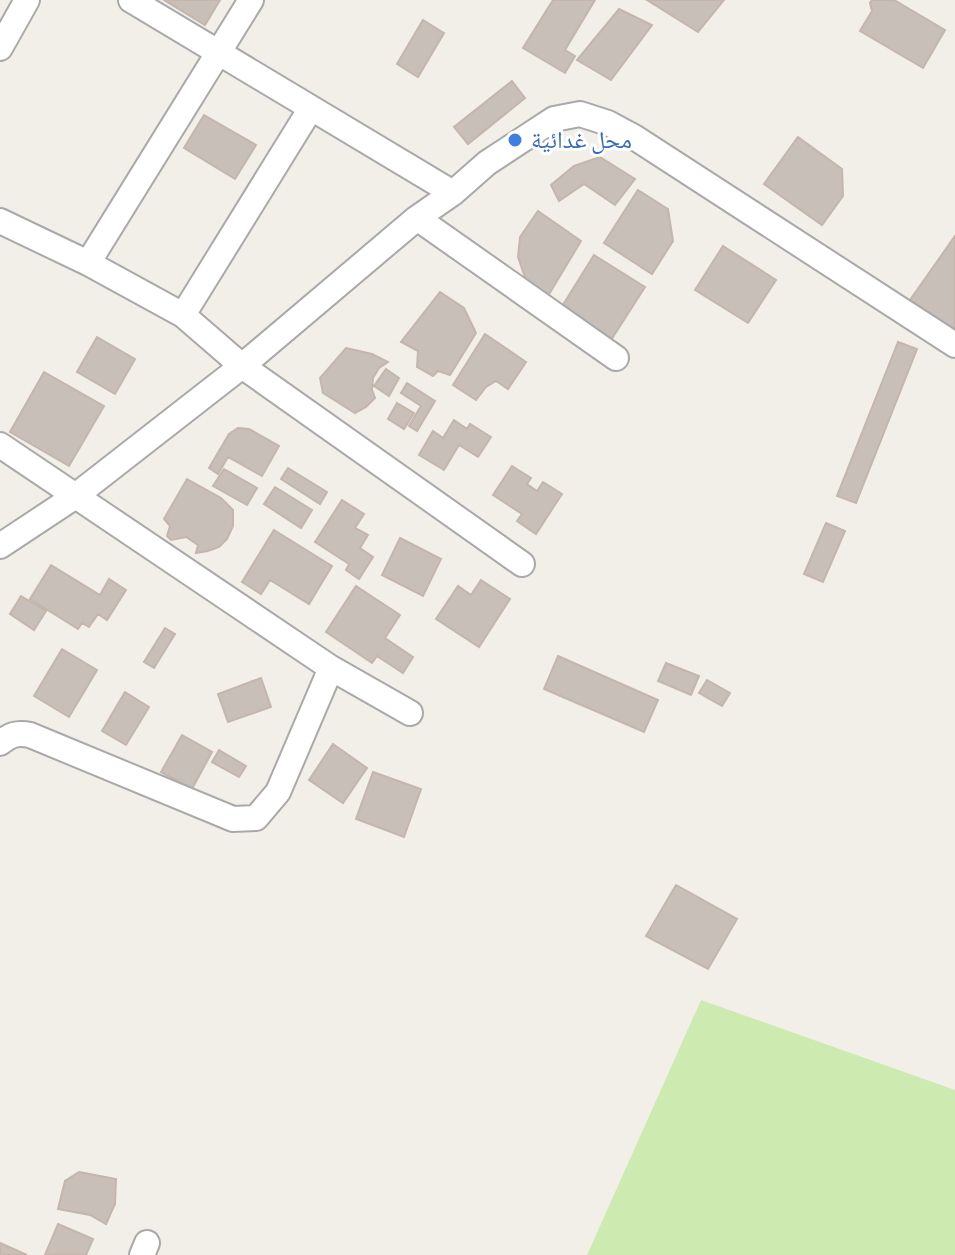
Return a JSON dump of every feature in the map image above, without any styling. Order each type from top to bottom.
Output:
[{"type":"street","points":[[0,48],[27,0]]},
{"type":"street","points":[[131,0],[453,193]]},
{"type":"street","points":[[88,263],[251,0]]},
{"type":"street","points":[[183,315],[311,108]]},
{"type":"street","points":[[0,546],[74,497],[242,366],[417,218],[453,193],[487,163],[554,119],[580,114],[608,123],[634,137],[955,345]]},
{"type":"street","points":[[417,218],[616,358]]},
{"type":"street","points":[[0,221],[88,263],[183,315],[242,366],[522,564]]},
{"type":"street","points":[[0,445],[331,668],[410,713]]},
{"type":"street","points":[[0,743],[19,733],[30,735],[233,819],[256,818],[278,792],[331,668]]},
{"type":"green space","points":[[701,1000],[955,1090],[955,1255],[587,1255]]},
{"type":"building","points":[[164,0],[220,0],[205,25]]},
{"type":"building","points":[[553,0],[595,0],[565,50],[575,56],[565,73],[523,48]]},
{"type":"building","points":[[647,0],[724,0],[698,32]]},
{"type":"building","points":[[872,0],[894,0],[945,30],[923,68],[860,31],[872,11]]},
{"type":"building","points":[[619,9],[652,25],[611,80],[577,60]]},
{"type":"building","points":[[423,20],[444,33],[418,77],[397,64]]},
{"type":"building","points":[[512,81],[525,98],[468,144],[454,127]]},
{"type":"building","points":[[204,115],[256,145],[235,179],[184,148]]},
{"type":"building","points":[[798,137],[842,169],[843,196],[822,225],[764,184]]},
{"type":"building","points":[[600,157],[635,179],[615,205],[584,184],[559,201],[551,185],[574,166]]},
{"type":"building","points":[[638,190],[668,209],[673,241],[652,274],[604,243]]},
{"type":"building","points":[[538,211],[581,241],[545,301],[527,283],[518,257],[520,237]]},
{"type":"building","points":[[955,236],[955,331],[910,300]]},
{"type":"building","points":[[723,246],[776,280],[748,323],[695,290]]},
{"type":"building","points":[[594,255],[645,287],[611,340],[561,308]]},
{"type":"building","points":[[440,292],[464,308],[476,333],[450,375],[438,371],[433,376],[417,367],[418,351],[401,342]]},
{"type":"building","points":[[485,334],[526,362],[508,389],[496,381],[486,387],[476,400],[453,385]]},
{"type":"building","points":[[97,337],[135,359],[115,394],[77,372]]},
{"type":"building","points":[[898,342],[917,349],[856,503],[837,496]]},
{"type":"building","points":[[346,348],[372,354],[388,362],[379,368],[373,378],[375,398],[355,413],[323,393],[320,378]]},
{"type":"building","points":[[386,369],[399,378],[389,396],[374,386]]},
{"type":"building","points":[[44,372],[104,406],[69,466],[10,432]]},
{"type":"building","points":[[407,383],[435,401],[417,431],[409,426],[421,406],[401,393]]},
{"type":"building","points":[[397,403],[414,413],[404,429],[388,419]]},
{"type":"building","points":[[454,420],[467,429],[470,424],[491,437],[478,457],[459,445],[444,470],[419,455],[433,431],[443,438]]},
{"type":"building","points":[[238,428],[249,429],[279,446],[262,476],[228,457],[218,474],[209,468],[229,434]]},
{"type":"building","points":[[512,466],[531,478],[527,484],[537,491],[543,482],[562,494],[536,534],[517,521],[522,514],[493,495]]},
{"type":"building","points":[[288,468],[327,492],[320,504],[281,479]]},
{"type":"building","points":[[224,469],[257,488],[247,505],[213,486]]},
{"type":"building","points":[[187,479],[221,498],[233,510],[233,526],[219,547],[196,553],[198,545],[186,537],[171,540],[167,536],[170,526],[164,519]]},
{"type":"building","points":[[275,487],[312,510],[301,528],[264,504]]},
{"type":"building","points":[[342,500],[364,514],[355,528],[368,535],[360,548],[373,557],[359,579],[346,570],[349,564],[315,542]]},
{"type":"building","points":[[826,523],[845,531],[823,582],[804,574]]},
{"type":"building","points":[[274,530],[332,566],[309,604],[270,580],[261,594],[242,582]]},
{"type":"building","points":[[400,538],[441,559],[423,596],[382,575]]},
{"type":"building","points":[[51,565],[100,595],[109,579],[126,590],[107,620],[98,614],[89,627],[82,623],[78,629],[30,599]]},
{"type":"building","points":[[481,580],[510,599],[479,647],[436,619],[458,586],[471,595]]},
{"type":"building","points":[[356,586],[400,615],[385,638],[413,657],[403,673],[377,656],[372,663],[326,632]]},
{"type":"building","points":[[21,596],[46,611],[34,630],[10,614]]},
{"type":"building","points":[[165,628],[175,634],[154,668],[144,662]]},
{"type":"building","points":[[62,649],[97,670],[69,717],[34,696]]},
{"type":"building","points":[[558,656],[658,700],[644,732],[544,689]]},
{"type":"building","points":[[666,663],[699,676],[691,695],[658,681]]},
{"type":"building","points":[[261,678],[271,707],[228,722],[218,694]]},
{"type":"building","points":[[707,680],[730,693],[722,706],[699,693]]},
{"type":"building","points":[[125,692],[149,707],[126,745],[102,731]]},
{"type":"building","points":[[182,735],[212,752],[192,789],[161,772]]},
{"type":"building","points":[[333,744],[367,768],[343,803],[309,780]]},
{"type":"building","points":[[219,750],[246,766],[239,777],[212,762]]},
{"type":"building","points":[[373,772],[421,789],[404,837],[356,819]]},
{"type":"building","points":[[676,885],[737,919],[708,969],[646,936]]},
{"type":"building","points":[[79,1172],[116,1179],[115,1204],[106,1224],[90,1215],[58,1209],[65,1181]]},
{"type":"building","points":[[58,1224],[93,1239],[86,1255],[45,1255]]},
{"type":"building","points":[[0,1243],[27,1255],[0,1255]]},
{"type":"place","name":"محل غدائية","points":[[515,140]]}]
